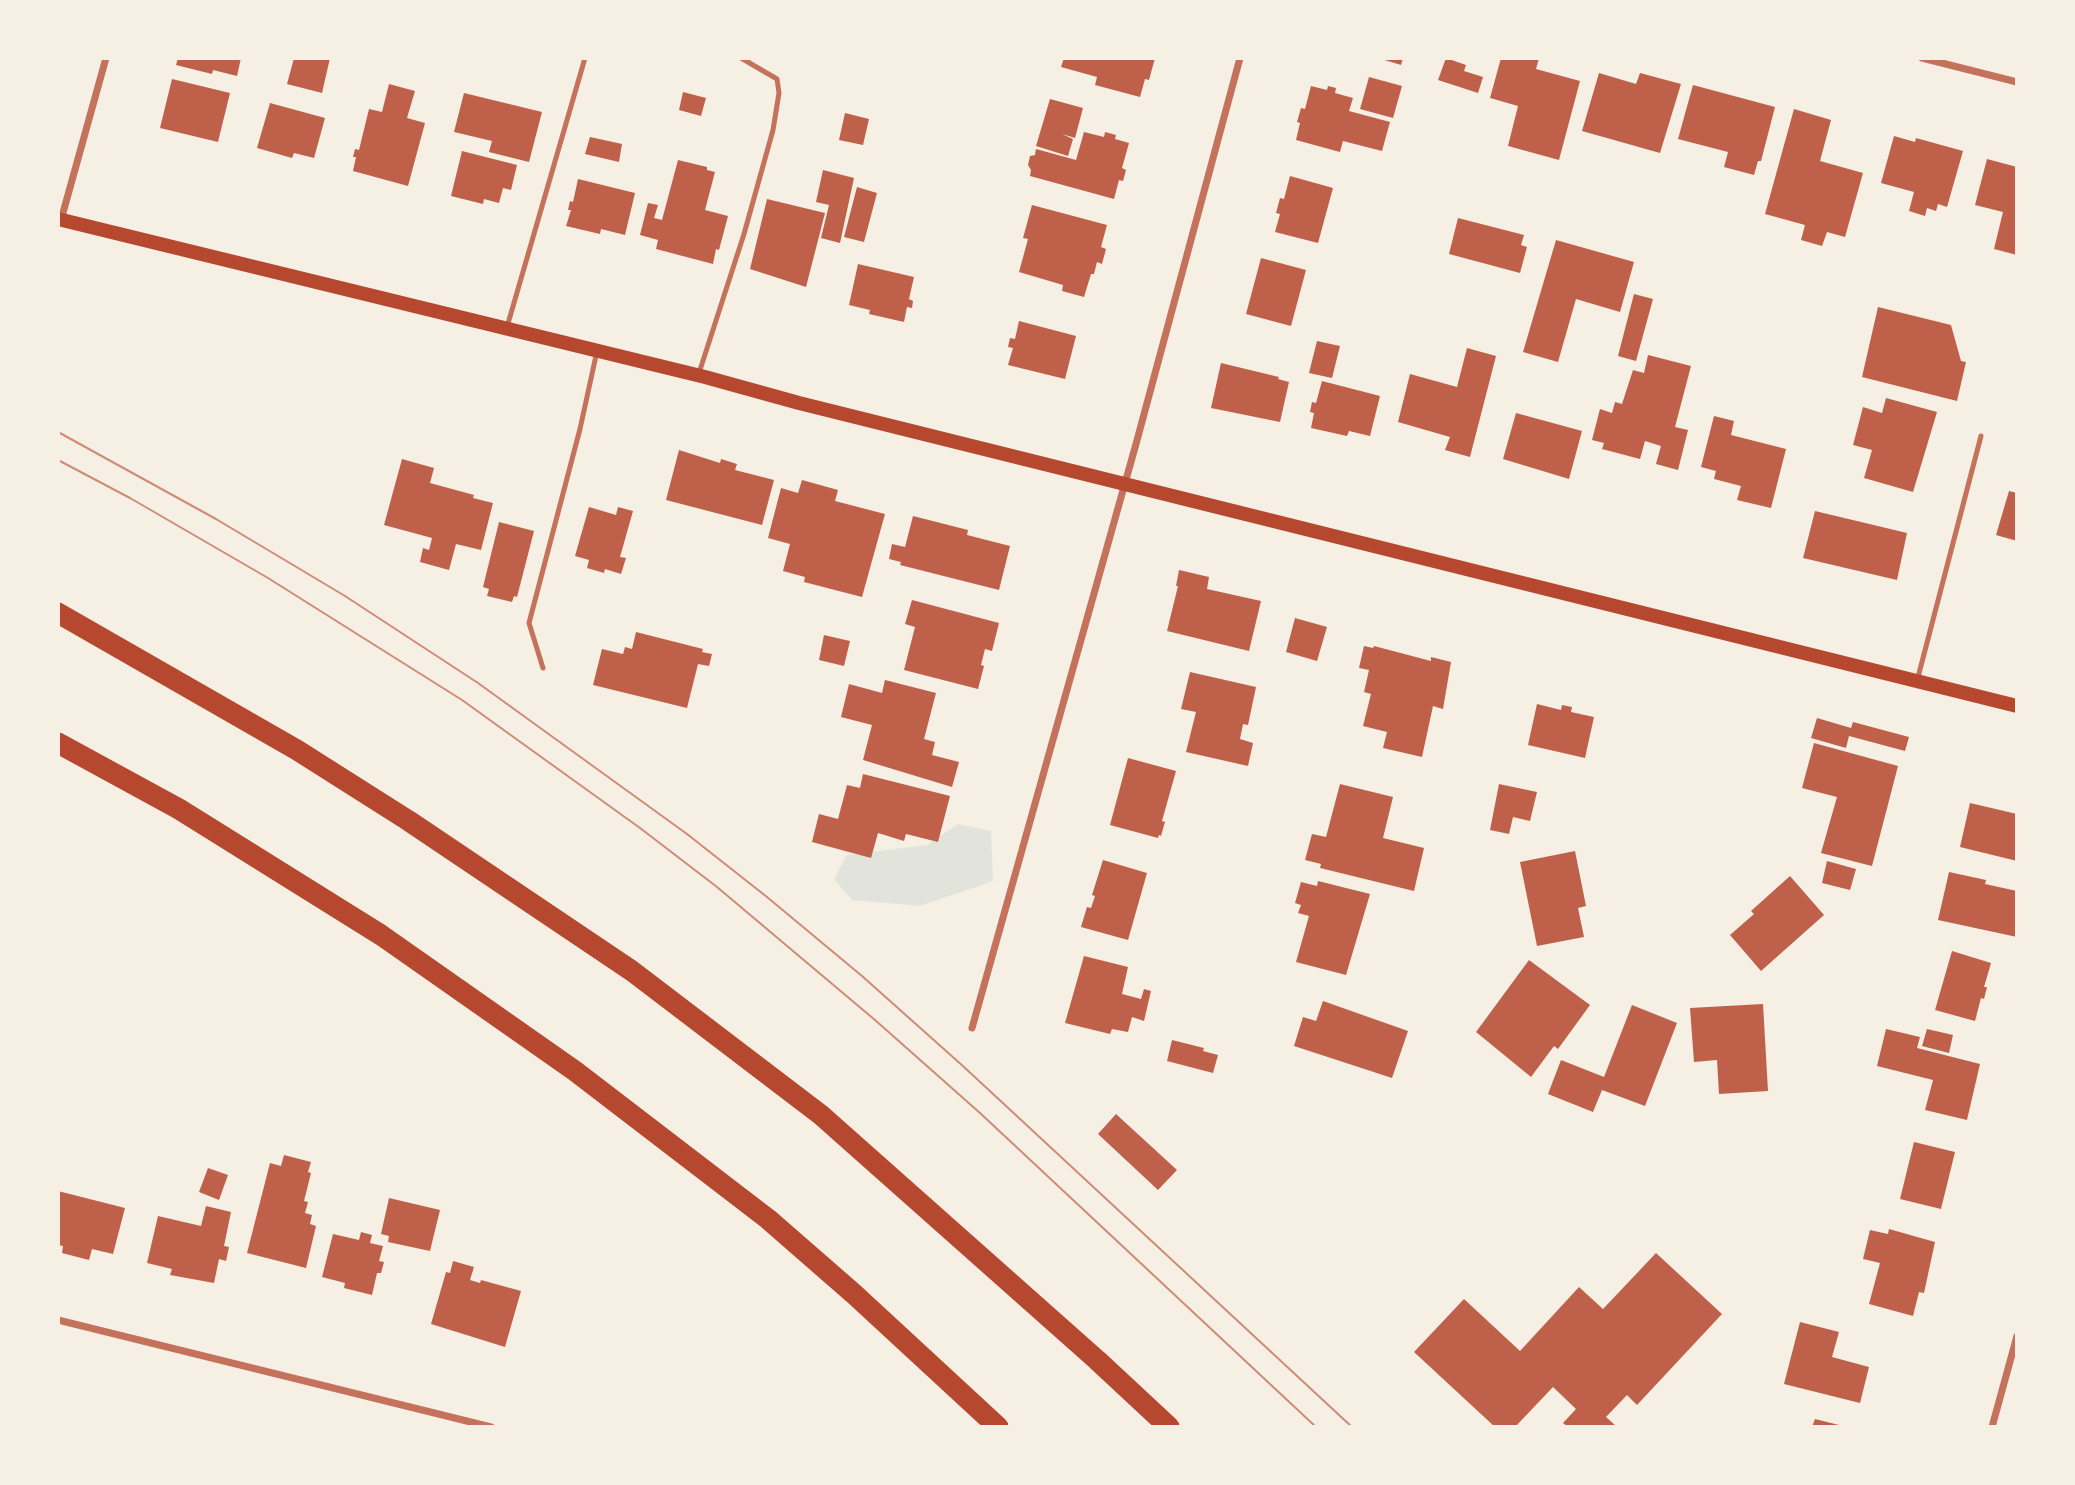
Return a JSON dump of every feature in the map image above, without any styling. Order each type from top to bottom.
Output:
[{"type":"highway","points":[[58,614],[297,750],[421,829],[632,971],[821,1115],[1169,1427]]},
{"type":"highway","points":[[58,743],[178,809],[381,934],[575,1071],[768,1219],[998,1427]]},
{"type":"main road","points":[[59,224],[597,351],[2017,706]]},
{"type":"street","points":[[59,224],[106,58]]},
{"type":"street","points":[[972,1028],[1125,483],[1240,58]]},
{"type":"street","points":[[1922,58],[2017,82]]},
{"type":"street","points":[[58,1321],[491,1427]]},
{"type":"street","points":[[1992,1427],[2017,1336]]},
{"type":"lane","points":[[506,329],[585,58]]},
{"type":"lane","points":[[698,376],[744,234],[773,130],[779,93],[777,79],[741,58]]},
{"type":"lane","points":[[543,668],[530,623],[580,429],[597,351]]},
{"type":"lane","points":[[1917,681],[1981,436]]},
{"type":"shaded area","points":[[958,824],[991,831],[993,881],[920,906],[852,900],[834,879],[847,855],[927,845]]},
{"type":"building","points":[[178,58],[241,58],[237,76],[213,70],[212,74],[176,65]]},
{"type":"building","points":[[294,58],[330,58],[322,93],[287,84]]},
{"type":"building","points":[[1064,58],[1155,58],[1149,80],[1145,79],[1140,97],[1095,85],[1097,77],[1061,67]]},
{"type":"building","points":[[1378,58],[1403,58],[1401,65]]},
{"type":"building","points":[[1446,58],[1466,65],[1464,71],[1483,77],[1478,93],[1438,80]]},
{"type":"building","points":[[1501,58],[1539,58],[1536,69],[1580,81],[1559,160],[1508,146],[1518,106],[1490,98]]},
{"type":"building","points":[[1599,73],[1636,84],[1640,73],[1681,84],[1660,153],[1582,131]]},
{"type":"building","points":[[1369,77],[1402,86],[1393,118],[1360,109]]},
{"type":"building","points":[[172,79],[230,93],[218,142],[160,128]]},
{"type":"building","points":[[389,84],[415,91],[407,118],[425,123],[408,186],[353,171],[355,149],[359,150],[369,109],[382,112]]},
{"type":"building","points":[[1693,85],[1775,107],[1761,161],[1758,161],[1754,175],[1724,167],[1728,152],[1678,139]]},
{"type":"building","points":[[1311,86],[1327,90],[1328,86],[1336,88],[1335,93],[1353,98],[1349,111],[1390,122],[1382,151],[1343,141],[1340,152],[1296,140],[1300,123],[1297,122],[1301,108],[1305,109]]},
{"type":"building","points":[[683,92],[706,98],[701,116],[679,110]]},
{"type":"building","points":[[464,93],[542,112],[529,162],[489,152],[492,141],[454,132]]},
{"type":"building","points":[[1050,99],[1083,108],[1075,138],[1062,134],[1073,139],[1068,156],[1036,146]]},
{"type":"building","points":[[270,103],[325,118],[314,158],[294,153],[292,158],[257,148]]},
{"type":"building","points":[[1794,109],[1831,120],[1820,161],[1863,173],[1845,237],[1827,232],[1822,246],[1801,240],[1805,225],[1765,214]]},
{"type":"building","points":[[845,113],[869,119],[863,145],[839,140]]},
{"type":"building","points":[[1084,132],[1104,137],[1105,132],[1116,135],[1115,139],[1129,143],[1122,168],[1126,170],[1123,181],[1119,180],[1114,199],[1030,176],[1030,156],[1035,155],[1036,149],[1076,160]]},
{"type":"building","points":[[1894,136],[1915,142],[1916,138],[1963,151],[1947,207],[1938,204],[1936,211],[1927,208],[1925,216],[1909,211],[1914,192],[1881,183]]},
{"type":"building","points":[[590,137],[622,144],[619,162],[585,154]]},
{"type":"building","points":[[462,151],[517,165],[511,190],[503,188],[499,203],[484,199],[483,204],[451,196]]},
{"type":"building","points":[[1987,159],[2017,167],[2017,255],[1994,249],[2003,212],[1975,205]]},
{"type":"building","points":[[678,160],[707,167],[707,170],[715,172],[705,210],[728,216],[713,264],[656,249],[658,240],[640,235],[648,203],[658,205],[654,218],[662,220]]},
{"type":"building","points":[[823,170],[854,178],[840,243],[821,238],[829,205],[816,202]]},
{"type":"building","points":[[1290,176],[1333,188],[1318,243],[1275,232],[1280,214],[1276,213],[1280,198],[1284,199]]},
{"type":"building","points":[[578,179],[635,193],[625,235],[601,229],[600,234],[566,226],[571,210],[568,210],[570,201],[573,202]]},
{"type":"building","points":[[857,187],[877,193],[864,242],[844,237]]},
{"type":"building","points":[[767,199],[825,213],[806,287],[750,269]]},
{"type":"building","points":[[1032,205],[1107,225],[1101,247],[1106,249],[1102,264],[1097,262],[1084,297],[1062,291],[1063,285],[1019,272],[1028,239],[1023,238]]},
{"type":"building","points":[[1458,218],[1524,235],[1521,245],[1527,247],[1520,273],[1449,254]]},
{"type":"building","points":[[1556,240],[1634,262],[1620,312],[1576,299],[1558,362],[1523,352]]},
{"type":"building","points":[[1261,258],[1306,270],[1291,326],[1246,314]]},
{"type":"building","points":[[858,264],[914,277],[909,299],[913,301],[912,308],[907,307],[904,322],[869,314],[870,310],[849,305]]},
{"type":"building","points":[[1634,294],[1653,299],[1636,361],[1618,356]]},
{"type":"building","points":[[1878,307],[1951,325],[1961,361],[1966,362],[1957,401],[1862,377]]},
{"type":"building","points":[[1019,321],[1076,336],[1065,379],[1008,365],[1013,348],[1008,347],[1010,338],[1015,339]]},
{"type":"building","points":[[1317,341],[1340,346],[1332,378],[1309,373]]},
{"type":"building","points":[[1467,348],[1496,356],[1470,457],[1445,450],[1450,437],[1398,422],[1410,374],[1457,387]]},
{"type":"building","points":[[1648,355],[1691,366],[1675,427],[1688,430],[1678,470],[1656,464],[1661,446],[1645,441],[1640,459],[1602,449],[1604,443],[1592,440],[1600,409],[1612,413],[1615,402],[1622,404],[1633,370],[1644,373]]},
{"type":"building","points":[[1221,363],[1279,377],[1278,379],[1289,382],[1280,422],[1211,408]]},
{"type":"building","points":[[1322,381],[1380,396],[1370,436],[1349,431],[1347,436],[1311,428],[1314,413],[1310,412],[1312,402],[1316,403]]},
{"type":"building","points":[[1886,398],[1937,412],[1913,492],[1864,478],[1872,450],[1853,445],[1863,407],[1882,413]]},
{"type":"building","points":[[1516,413],[1582,431],[1569,479],[1503,459]]},
{"type":"building","points":[[1714,416],[1734,421],[1731,435],[1786,449],[1771,508],[1737,500],[1741,486],[1714,479],[1716,471],[1701,467]]},
{"type":"building","points":[[679,450],[720,463],[721,459],[737,464],[735,470],[774,480],[762,525],[666,500]]},
{"type":"building","points":[[402,459],[434,468],[430,483],[493,503],[481,550],[456,544],[449,570],[420,562],[423,548],[429,550],[432,538],[384,525]]},
{"type":"building","points":[[802,480],[838,490],[835,501],[885,514],[862,597],[804,582],[805,577],[783,571],[790,544],[768,538],[781,488],[798,493]]},
{"type":"building","points":[[2009,491],[2017,493],[2017,541],[1996,535]]},
{"type":"building","points":[[589,507],[616,515],[618,507],[633,511],[620,557],[626,558],[621,574],[605,569],[604,573],[587,568],[589,560],[575,556]]},
{"type":"building","points":[[1815,511],[1907,533],[1897,580],[1803,558]]},
{"type":"building","points":[[913,516],[968,530],[967,535],[1010,546],[999,590],[900,565],[901,562],[889,559],[892,544],[905,547]]},
{"type":"building","points":[[499,522],[534,531],[517,597],[514,596],[512,602],[487,596],[489,589],[483,587]]},
{"type":"building","points":[[1179,570],[1209,577],[1207,589],[1261,601],[1249,651],[1167,631],[1178,586]]},
{"type":"building","points":[[912,600],[999,623],[992,651],[985,649],[978,689],[904,670],[915,627],[905,624]]},
{"type":"building","points":[[1295,618],[1327,627],[1317,661],[1286,652]]},
{"type":"building","points":[[636,632],[703,649],[702,652],[712,654],[709,666],[698,664],[687,708],[593,685],[602,649],[623,654],[625,647],[632,649]]},
{"type":"building","points":[[824,635],[850,641],[844,666],[819,660]]},
{"type":"building","points":[[1364,646],[1374,646],[1431,661],[1431,657],[1451,662],[1443,709],[1433,706],[1422,757],[1383,748],[1387,732],[1363,726],[1371,694],[1364,692],[1369,670],[1359,668]]},
{"type":"building","points":[[1190,672],[1256,687],[1248,725],[1243,724],[1240,739],[1253,743],[1248,766],[1186,752],[1196,712],[1181,709]]},
{"type":"building","points":[[885,680],[936,693],[924,739],[935,742],[932,755],[959,762],[952,787],[863,760],[872,725],[841,717],[849,684],[882,693]]},
{"type":"building","points":[[1537,704],[1561,710],[1562,705],[1572,707],[1571,712],[1594,717],[1585,758],[1528,745]]},
{"type":"building","points":[[1817,718],[1851,728],[1853,722],[1909,737],[1905,751],[1849,736],[1846,748],[1811,738]]},
{"type":"building","points":[[1814,743],[1898,766],[1872,866],[1821,853],[1837,797],[1802,788]]},
{"type":"building","points":[[1128,758],[1176,771],[1162,821],[1165,822],[1158,838],[1110,825]]},
{"type":"building","points":[[863,774],[950,796],[938,842],[906,834],[904,841],[878,833],[871,858],[812,842],[819,814],[838,819],[847,785],[860,788]]},
{"type":"building","points":[[1340,784],[1393,797],[1383,838],[1424,848],[1414,891],[1320,868],[1321,864],[1305,860],[1312,834],[1326,837]]},
{"type":"building","points":[[1499,784],[1537,792],[1530,821],[1513,817],[1509,834],[1490,830]]},
{"type":"building","points":[[1970,803],[2017,814],[2017,861],[1960,847]]},
{"type":"building","points":[[1575,851],[1586,906],[1578,908],[1584,937],[1537,946],[1520,862]]},
{"type":"building","points":[[1103,860],[1147,873],[1128,940],[1081,927],[1087,907],[1091,908],[1095,896],[1092,895]]},
{"type":"building","points":[[1827,861],[1856,869],[1850,890],[1822,883]]},
{"type":"building","points":[[1949,872],[1986,880],[1985,884],[2017,891],[2017,937],[1938,920]]},
{"type":"building","points":[[1790,876],[1824,915],[1761,971],[1730,935],[1754,914],[1751,911]]},
{"type":"building","points":[[1318,881],[1370,894],[1346,975],[1296,962],[1309,916],[1298,913],[1301,905],[1295,903],[1301,882],[1317,886]]},
{"type":"building","points":[[1952,951],[1991,963],[1984,987],[1987,987],[1984,999],[1981,998],[1975,1021],[1935,1010]]},
{"type":"building","points":[[1084,956],[1128,967],[1122,994],[1141,999],[1144,989],[1151,991],[1144,1021],[1132,1017],[1128,1032],[1112,1029],[1110,1034],[1065,1023]]},
{"type":"building","points":[[1529,960],[1590,1005],[1558,1049],[1554,1046],[1531,1077],[1476,1032]]},
{"type":"building","points":[[1323,1001],[1408,1031],[1392,1078],[1294,1046],[1303,1017],[1316,1021]]},
{"type":"building","points":[[1763,1004],[1768,1091],[1719,1094],[1717,1060],[1694,1062],[1690,1008]]},
{"type":"building","points":[[1632,1005],[1677,1023],[1645,1106],[1602,1090],[1593,1112],[1548,1094],[1561,1060],[1604,1077]]},
{"type":"building","points":[[1886,1029],[1920,1037],[1917,1048],[1980,1064],[1967,1120],[1925,1110],[1933,1080],[1877,1066]]},
{"type":"building","points":[[1927,1029],[1953,1035],[1949,1053],[1922,1046]]},
{"type":"building","points":[[1172,1040],[1204,1048],[1203,1051],[1218,1055],[1213,1073],[1167,1061]]},
{"type":"building","points":[[1116,1114],[1177,1170],[1158,1190],[1098,1134]]},
{"type":"building","points":[[1914,1142],[1955,1152],[1941,1209],[1900,1199]]},
{"type":"building","points":[[284,1155],[311,1162],[304,1201],[308,1202],[305,1213],[312,1215],[310,1224],[316,1226],[306,1268],[247,1253],[270,1163],[281,1166]]},
{"type":"building","points":[[208,1168],[228,1175],[219,1200],[199,1192]]},
{"type":"building","points":[[58,1191],[125,1208],[113,1254],[92,1249],[89,1260],[62,1253],[63,1246],[58,1245]]},
{"type":"building","points":[[389,1198],[440,1210],[430,1251],[388,1242],[389,1236],[381,1234]]},
{"type":"building","points":[[206,1206],[231,1212],[224,1246],[229,1247],[226,1261],[219,1259],[214,1283],[170,1275],[172,1269],[147,1263],[158,1216],[201,1226]]},
{"type":"building","points":[[1889,1229],[1935,1242],[1924,1293],[1919,1292],[1913,1316],[1869,1304],[1880,1263],[1863,1259],[1870,1230],[1888,1234]]},
{"type":"building","points":[[361,1232],[372,1235],[370,1243],[383,1246],[379,1261],[384,1262],[381,1273],[377,1273],[372,1295],[344,1288],[345,1283],[322,1277],[333,1234],[359,1240]]},
{"type":"building","points":[[1656,1253],[1722,1314],[1637,1405],[1627,1395],[1606,1417],[1614,1427],[1568,1427],[1563,1423],[1576,1409],[1553,1387],[1515,1427],[1495,1427],[1414,1352],[1464,1299],[1520,1351],[1579,1287],[1603,1309]]},
{"type":"building","points":[[453,1261],[474,1267],[470,1280],[480,1283],[481,1280],[521,1291],[505,1347],[431,1324],[446,1272],[450,1273]]},
{"type":"building","points":[[1800,1322],[1839,1332],[1832,1357],[1869,1367],[1860,1403],[1784,1384]]},
{"type":"building","points":[[1815,1419],[1843,1426],[1843,1427],[1812,1427]]},
{"type":"tram line","points":[[58,432],[216,519],[345,596],[478,683],[687,834],[862,976],[964,1067],[1352,1427]]},
{"type":"tram line","points":[[58,460],[130,498],[268,578],[462,700],[717,887],[875,1020],[980,1113],[1316,1427]]}]
